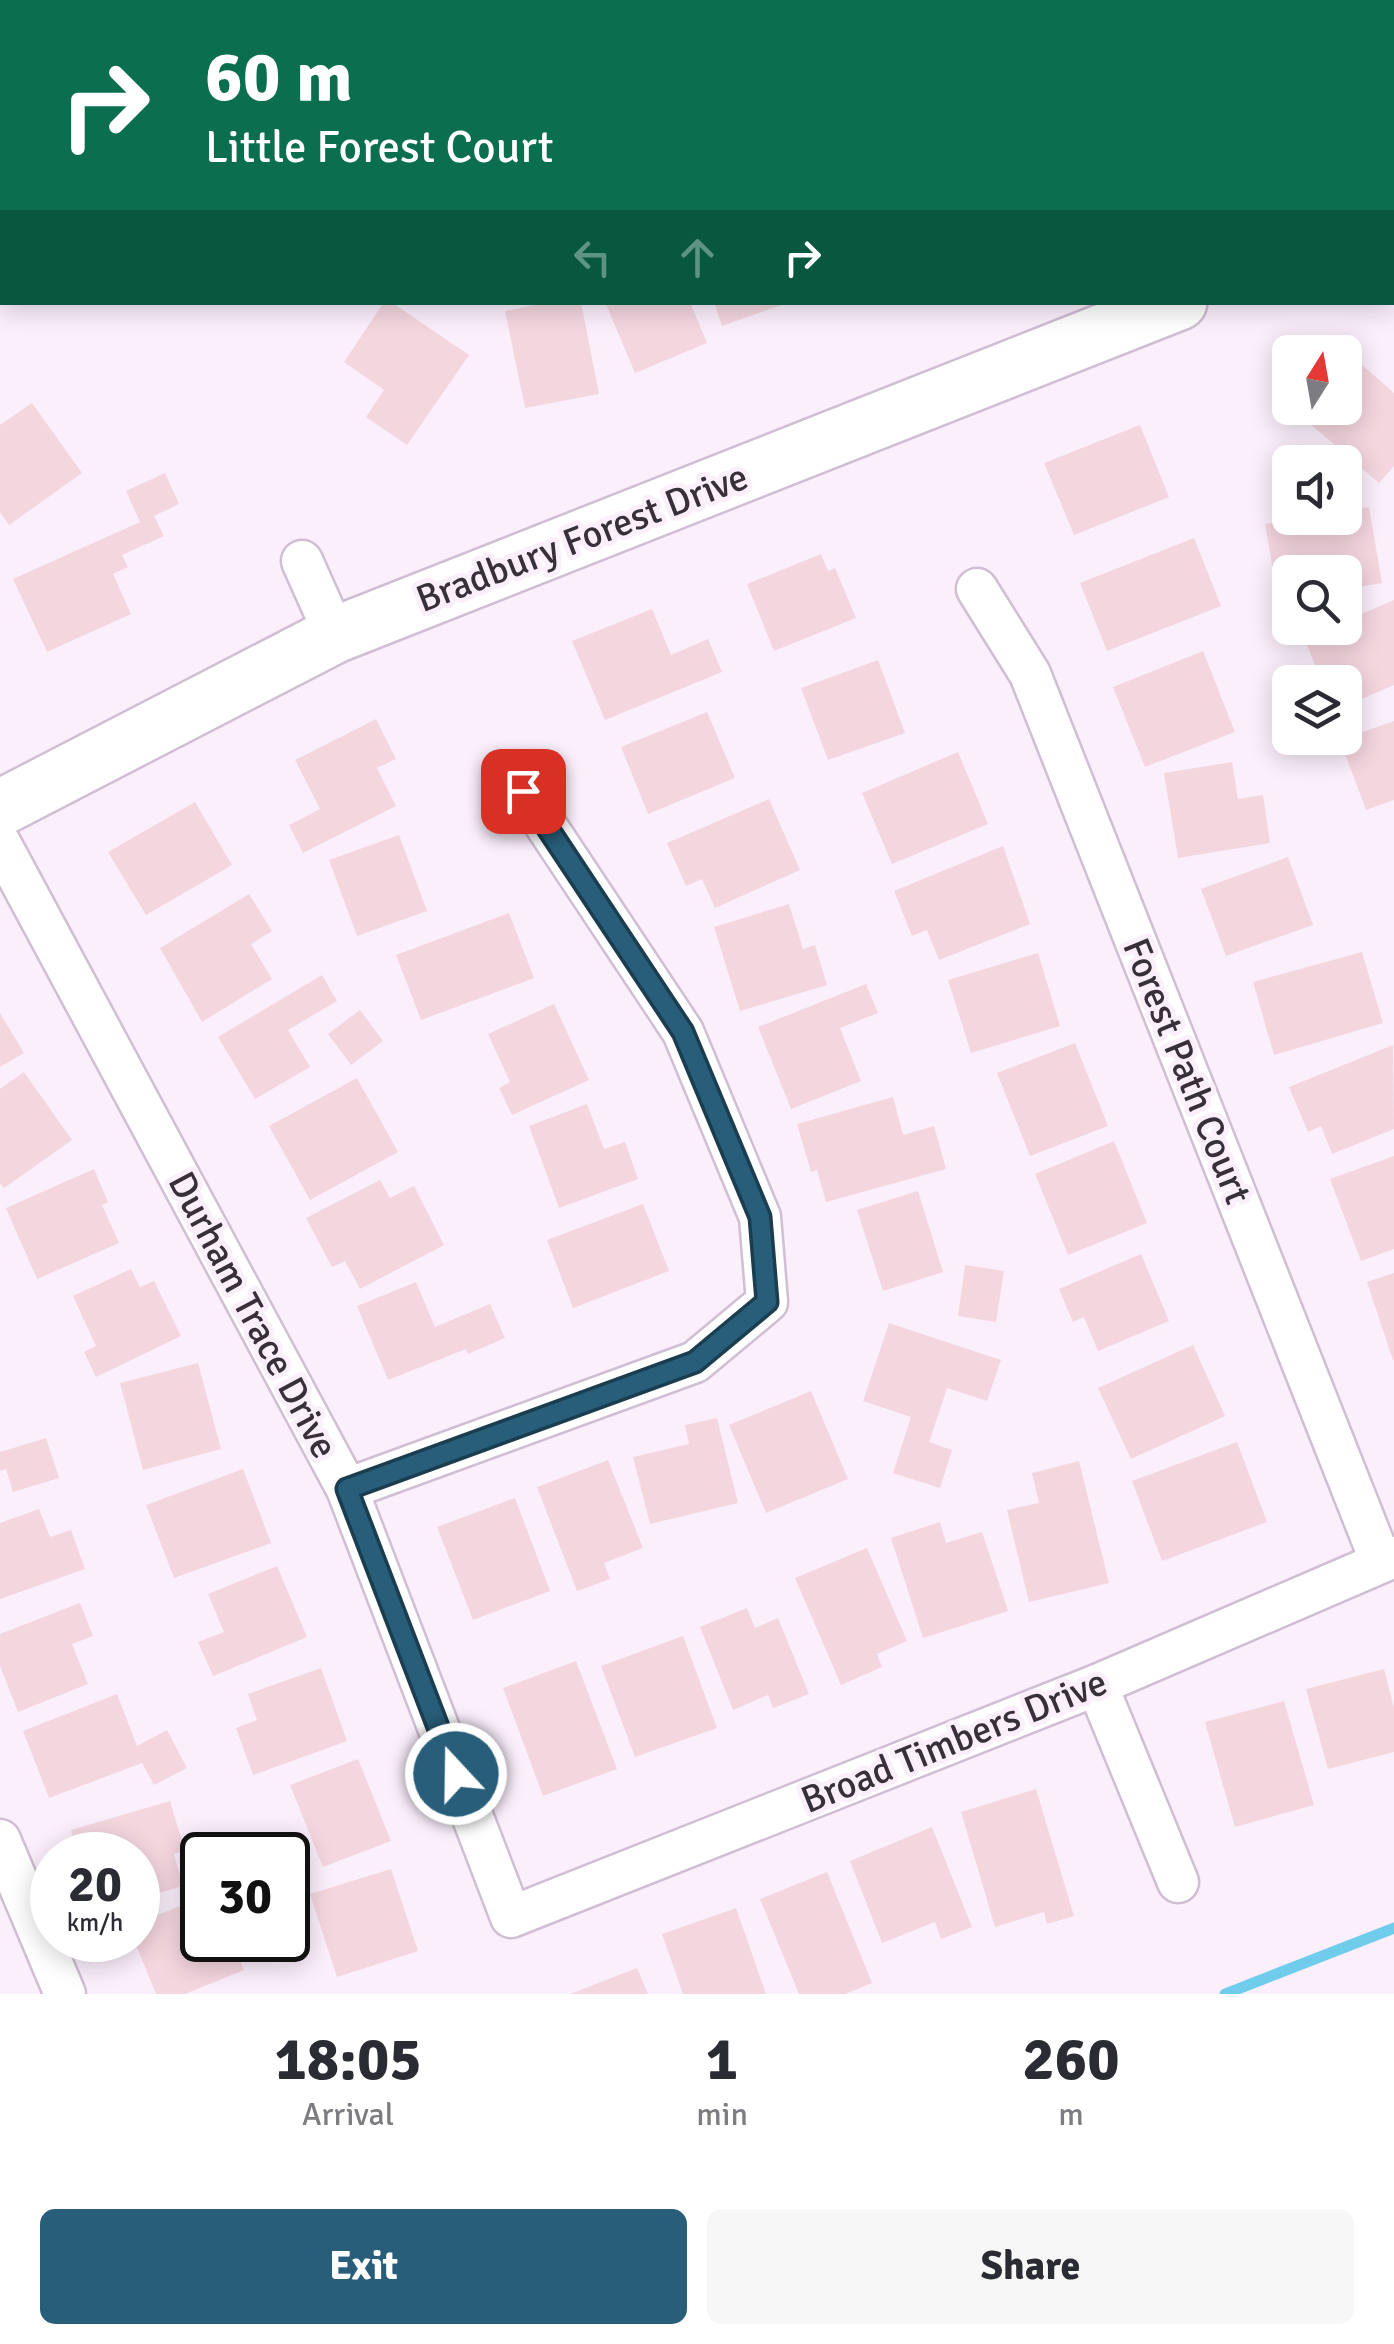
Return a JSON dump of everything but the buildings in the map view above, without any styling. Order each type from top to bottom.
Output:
[{"type":"street","name":"Bradbury Forest Drive","points":[[0,808],[334,635],[1172,305]]},
{"type":"street","points":[[302,562],[334,635]]},
{"type":"street","name":"Forest Path Court","points":[[977,589],[1030,674],[1388,1560]]},
{"type":"street","points":[[347,1489],[695,1362],[767,1302],[760,1217],[683,1032],[523,791]]},
{"type":"street","name":"Durham Trace Drive","points":[[0,843],[347,1489],[510,1917]]},
{"type":"street","name":"Broad Timbers Drive","points":[[510,1917],[1098,1685],[1388,1560]]},
{"type":"street","points":[[1098,1685],[1178,1882]]},
{"type":"street","points":[[0,1840],[65,1994]]},
{"type":"waterway","points":[[1225,1994],[1394,1928]]},
{"type":"route","points":[[456,1774],[347,1489],[695,1362],[767,1302],[760,1217],[683,1032],[523,791]]}]
